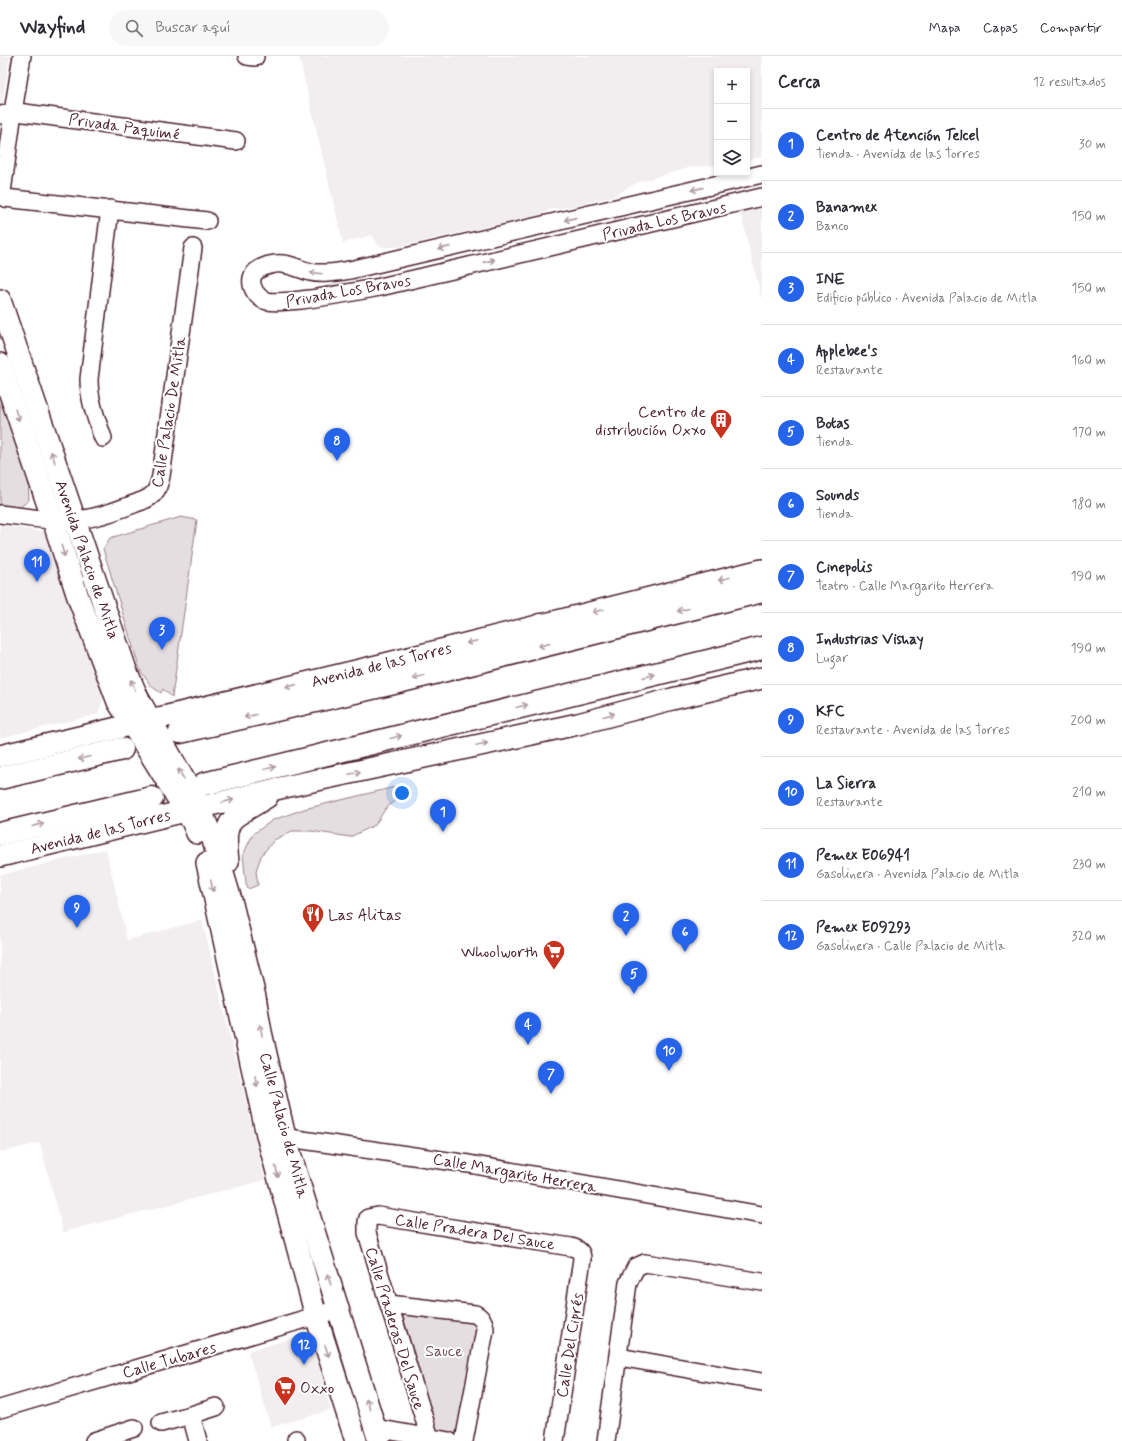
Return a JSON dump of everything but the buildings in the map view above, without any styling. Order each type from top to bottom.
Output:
[{"type":"highway","name":"Avenida de las Torres","points":[[180,732],[394,683],[762,591]]},
{"type":"highway","points":[[540,625],[591,633]]},
{"type":"highway","points":[[204,784],[762,648]]},
{"type":"highway","points":[[0,778],[122,748]]},
{"type":"highway","name":"Avenida de las Torres","points":[[0,834],[152,798]]},
{"type":"main road","name":"Avenida Palacio de Mitla","points":[[0,300],[126,670],[138,698],[142,722]]},
{"type":"main road","name":"Avenida Palacio de Mitla","points":[[0,364],[78,597],[118,702],[142,722],[192,809]]},
{"type":"main road","name":"Avenida de las Torres","points":[[0,756],[377,666],[762,570]]},
{"type":"main road","name":"Avenida de las Torres","points":[[0,856],[280,788],[578,724],[672,699],[762,678]]},
{"type":"main road","points":[[231,900],[226,842],[227,830],[233,819],[280,788]]},
{"type":"main road","name":"Calle Palacio de Mitla","points":[[192,809],[212,837],[231,900],[255,997],[276,1136],[339,1309],[377,1434]]},
{"type":"main road","name":"Calle Palacio de Mitla","points":[[192,809],[193,823],[203,847],[276,1136],[316,1316],[356,1441]]},
{"type":"street","points":[[22,56],[6,113],[3,197],[207,221]]},
{"type":"street","name":"Privada Paquimé","points":[[6,113],[236,141]]},
{"type":"street","name":"Privada Los Bravos","points":[[762,174],[350,270],[327,274],[311,272],[288,264],[264,266],[255,272],[252,278],[253,286],[255,293],[260,299],[266,301],[278,302],[331,296],[387,286],[762,197]]},
{"type":"street","points":[[103,438],[92,406],[89,391],[89,379],[110,209]]},
{"type":"street","name":"Calle Palacio De Mitla","points":[[0,514],[53,520],[91,518],[150,498],[155,493],[158,487],[193,248]]},
{"type":"street","name":"Calle Margarito Herrera","points":[[276,1136],[469,1164],[762,1215]]},
{"type":"street","name":"Calle Pradera Del Sauce","points":[[368,1218],[378,1216],[572,1247],[580,1250]]},
{"type":"street","name":"Calle Praderas Del Sauce","points":[[368,1218],[367,1233],[430,1438]]},
{"type":"street","name":"Calle Del Ciprés","points":[[555,1441],[582,1259],[580,1250]]},
{"type":"street","points":[[606,1441],[628,1283],[636,1267],[645,1263],[762,1282]]},
{"type":"street","points":[[389,1304],[475,1314],[480,1317],[485,1324],[464,1441]]},
{"type":"street","name":"Calle Tubares","points":[[0,1409],[339,1309]]},
{"type":"street","points":[[618,1357],[762,1382]]},
{"type":"street","points":[[161,1423],[216,1407]]},
{"type":"street","points":[[191,1415],[198,1441]]},
{"type":"street","points":[[103,1440],[134,1428]]},
{"type":"street","points":[[377,1434],[449,1441]]},
{"type":"shaded area","points":[[0,56],[10,56],[2,104],[0,105]]},
{"type":"shaded area","points":[[299,56],[762,56],[762,157],[750,159],[750,68],[714,68],[714,165],[692,167],[636,183],[614,196],[575,206],[551,209],[539,215],[397,247],[382,247],[377,244],[372,235],[343,243]]},
{"type":"shaded area","points":[[762,205],[762,300],[740,211]]},
{"type":"shaded area","points":[[0,525],[51,533],[106,691],[98,714],[0,738]]},
{"type":"shaded area","points":[[106,849],[127,940],[202,920],[265,1180],[63,1232],[40,1143],[0,1152],[0,875]]},
{"type":"shaded area","points":[[309,1333],[331,1410],[271,1427],[248,1351]]},
{"type":"green space","points":[[0,394],[28,479],[29,500],[14,512],[0,509]]},
{"type":"green space","points":[[181,517],[197,520],[172,697],[163,689],[161,693],[151,686],[140,670],[103,549],[110,538]]},
{"type":"green space","points":[[395,787],[398,799],[386,808],[375,825],[350,837],[311,831],[292,831],[274,840],[261,856],[256,871],[258,885],[248,889],[243,855],[253,834],[273,820],[304,809]]},
{"type":"green space","name":"Sauce","points":[[402,1313],[479,1324],[461,1436],[437,1432]]},
{"type":"place","name":"Centro de distribución Oxxo","points":[[721,440]]},
{"type":"place","name":"Industrias Vishay","points":[[337,461]]},
{"type":"place","name":"Pemex E06941","points":[[37,582]]},
{"type":"place","name":"INE","points":[[162,650]]},
{"type":"place","name":"Centro de Atención Telcel","points":[[443,832]]},
{"type":"place","name":"KFC","points":[[77,928]]},
{"type":"place","name":"Las Alitas","points":[[313,934]]},
{"type":"place","name":"Banamex","points":[[626,936]]},
{"type":"place","name":"Sounds","points":[[685,952]]},
{"type":"place","name":"Whoolworth","points":[[554,970]]},
{"type":"place","name":"Botas","points":[[634,994]]},
{"type":"place","name":"Applebee's","points":[[528,1045]]},
{"type":"place","name":"La Sierra","points":[[669,1071]]},
{"type":"place","name":"Cinepolis","points":[[551,1094]]},
{"type":"place","name":"Pemex E09293","points":[[304,1365]]},
{"type":"place","name":"Oxxo","points":[[285,1406]]}]
